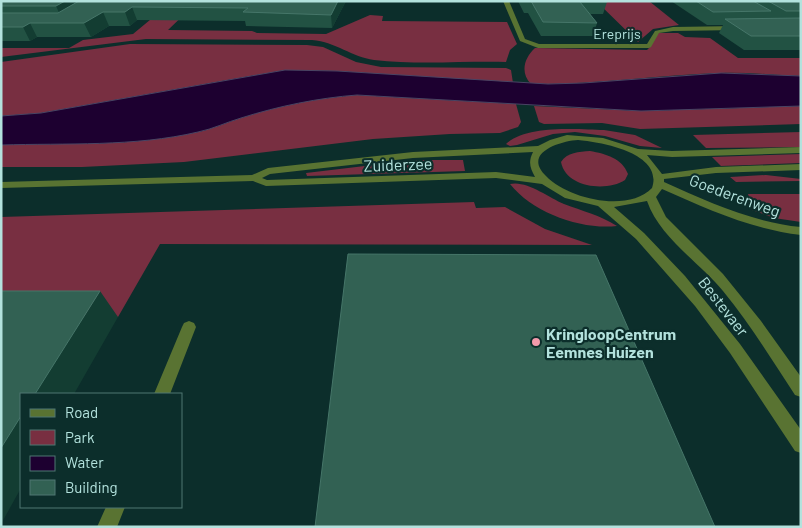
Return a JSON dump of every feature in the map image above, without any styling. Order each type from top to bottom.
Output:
[{"type":"street","name":"Ereprijs","points":[[506,1],[522,40],[538,46],[649,46],[657,32],[673,29],[749,28]]},
{"type":"street","name":"Zuiderzee","points":[[254,178],[268,171],[363,160],[539,149],[548,143],[582,138],[613,143],[635,152]]},
{"type":"street","points":[[539,149],[533,163],[538,175],[568,196],[602,204],[630,203],[650,196],[659,180]]},
{"type":"street","points":[[635,152],[672,154],[801,150]]},
{"type":"street","points":[[635,152],[653,166],[659,180]]},
{"type":"street","points":[[659,180],[716,170],[801,167]]},
{"type":"street","name":"Zuiderzee","points":[[1,185],[254,178],[266,183],[496,176],[544,181]]},
{"type":"street","name":"Goederenweg","points":[[659,180],[736,215],[772,227],[801,231]]},
{"type":"street","name":"Bestevaer","points":[[650,196],[652,207],[664,222],[727,286],[801,390]]},
{"type":"street","name":"Bestevaer","points":[[602,204],[631,226],[696,295],[736,348],[801,445]]},
{"type":"street","points":[[162,393],[189,327]]},
{"type":"street","points":[[107,527],[116,508]]},
{"type":"green space","points":[[596,1],[649,1],[679,25],[653,29],[638,42]]},
{"type":"green space","points":[[168,5],[194,5],[168,30],[326,34],[370,15],[383,16],[382,21],[507,22],[517,44],[510,50],[506,62],[423,63],[374,60],[358,56],[321,41],[312,40],[146,39],[1,57],[1,48],[69,48],[83,40],[133,34]]},
{"type":"green space","points":[[678,33],[685,37],[710,38],[738,58],[801,58],[801,76],[720,73],[578,83],[531,84],[525,75],[526,61],[535,48],[647,50],[655,34]]},
{"type":"green space","points":[[130,44],[307,45],[323,47],[356,62],[381,67],[506,68],[511,70],[513,83],[337,71],[285,70],[41,113],[1,116],[1,62]]},
{"type":"green space","points":[[357,95],[516,104],[521,122],[518,127],[500,133],[373,139],[184,162],[82,167],[1,167],[1,145],[125,142],[174,137],[204,131],[284,106],[313,100]]},
{"type":"green space","points":[[534,106],[641,111],[801,106],[801,124],[640,129],[602,123],[544,124],[539,122]]},
{"type":"green space","points":[[566,129],[604,130],[635,135],[662,148],[640,146],[605,136],[575,132],[553,134],[517,145],[510,146],[506,144],[515,138],[539,131]]},
{"type":"green space","points":[[801,132],[801,147],[706,148],[693,135]]},
{"type":"green space","points":[[590,151],[618,160],[628,174],[625,180],[608,186],[588,185],[579,182],[564,171],[561,162],[567,156],[578,152]]},
{"type":"green space","points":[[801,154],[801,163],[721,166],[712,157]]},
{"type":"green space","points":[[415,160],[463,160],[465,171],[307,176],[306,173]]},
{"type":"green space","points":[[766,175],[801,179],[801,181],[736,182],[730,177]]},
{"type":"green space","points":[[510,184],[523,184],[564,204],[598,216],[617,226],[588,225],[559,217],[531,203]]},
{"type":"green space","points":[[748,194],[801,194],[801,222],[774,218],[752,210]]},
{"type":"green space","points":[[474,202],[476,208],[505,207],[545,229],[592,245],[160,244],[118,317],[1,317],[1,217]]},
{"type":"water","points":[[285,70],[337,71],[548,84],[721,73],[801,76],[801,106],[641,111],[357,95],[313,100],[284,106],[204,131],[174,137],[125,142],[1,145],[1,116],[41,113]]},
{"type":"building","points":[[1,1],[65,1],[56,6],[1,6]]},
{"type":"building","points":[[79,1],[338,1],[331,15],[243,12],[248,8],[132,7],[125,12],[103,12],[84,23],[30,23],[23,27],[1,27],[1,13],[58,13]]},
{"type":"building","points":[[531,1],[607,2],[580,2],[597,23],[543,22]]},
{"type":"building","points":[[696,1],[753,1],[771,11],[713,12]]},
{"type":"building","points":[[768,1],[801,1],[801,11],[786,11]]},
{"type":"building","points":[[801,18],[801,36],[751,36],[725,19]]},
{"type":"building","points":[[348,254],[596,255],[715,527],[315,527]]},
{"type":"building","points":[[1,291],[100,291],[36,393],[20,393],[20,418],[1,448]]},
{"type":"place","name":"KringloopCentrum Eemnes Huizen","points":[[536,342]]}]
